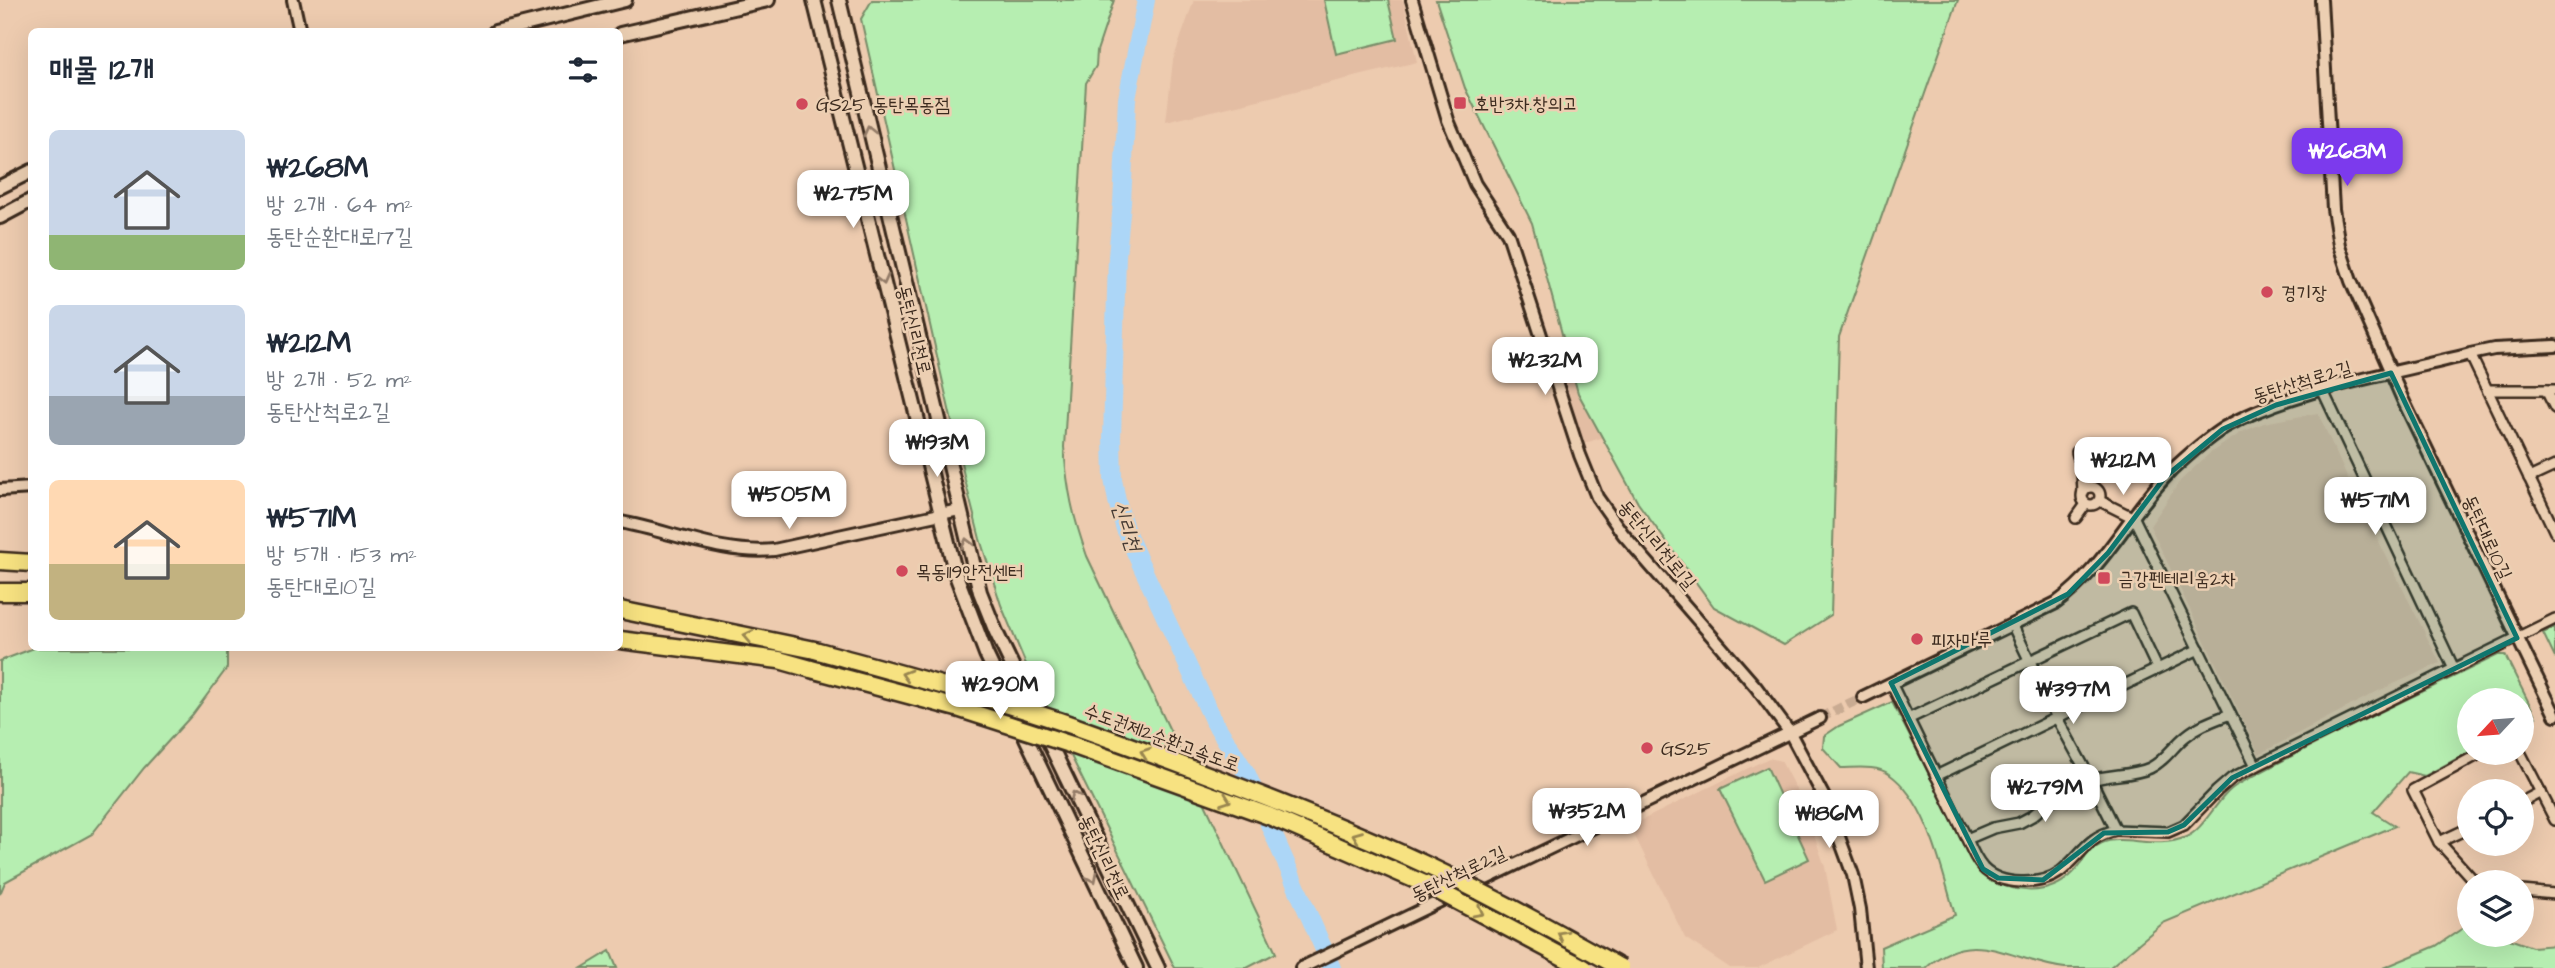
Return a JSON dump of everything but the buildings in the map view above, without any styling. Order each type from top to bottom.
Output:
[{"type":"highway","points":[[0,561],[28,563]]},
{"type":"highway","points":[[0,592],[28,592]]},
{"type":"highway","name":"수도권제2순환고속도로","points":[[623,611],[815,650],[967,692],[1073,726],[1264,797],[1402,854],[1549,928],[1621,968]]},
{"type":"highway","name":"수도권제2순환고속도로","points":[[623,640],[779,660],[957,708],[1072,745],[1269,816],[1427,885],[1584,968]]},
{"type":"main road","points":[[511,28],[625,0]]},
{"type":"main road","points":[[623,33],[768,0]]},
{"type":"main road","name":"동탄신리천로","points":[[814,0],[956,575],[986,654],[1136,968]]},
{"type":"main road","name":"동탄신리천로","points":[[839,0],[975,574],[996,632],[1158,968]]},
{"type":"main road","points":[[830,65],[833,56],[839,52],[853,60]]},
{"type":"main road","points":[[0,187],[28,173]]},
{"type":"main road","points":[[0,217],[28,202]]},
{"type":"main road","points":[[925,452],[931,461],[936,463],[946,450]]},
{"type":"main road","points":[[956,575],[963,564],[970,566],[975,574]]},
{"type":"street","points":[[293,0],[299,28]]},
{"type":"street","name":"동탄신리천로1길","points":[[1412,0],[1447,120],[1475,184],[1508,234],[1580,455],[1597,497],[1623,534],[1756,687],[1790,733],[1825,799],[1853,874],[1860,909],[1866,968]]},
{"type":"street","name":"동탄대로10길","points":[[2320,0],[2333,209],[2339,245],[2351,281],[2391,373],[2555,715]]},
{"type":"street","name":"동탄산척로2길","points":[[1863,697],[2068,594],[2092,571],[2165,477],[2209,438],[2252,414],[2323,391],[2470,354],[2494,349],[2555,346]]},
{"type":"street","points":[[2470,354],[2555,532]]},
{"type":"street","points":[[2488,390],[2551,390],[2555,408]]},
{"type":"street","points":[[2323,391],[2454,669]]},
{"type":"street","points":[[2077,452],[2082,471],[2082,499],[2086,504],[2095,505],[2099,501],[2100,492],[2082,471]]},
{"type":"street","points":[[2529,478],[2555,466]]},
{"type":"street","points":[[2083,493],[2087,488],[2093,487]]},
{"type":"street","points":[[0,490],[28,488]]},
{"type":"street","points":[[2099,501],[2134,518],[2256,766]]},
{"type":"street","points":[[2076,518],[2086,504]]},
{"type":"street","points":[[623,523],[726,548],[755,552],[959,510]]},
{"type":"street","points":[[1908,719],[2131,613],[2157,668]]},
{"type":"street","points":[[1891,683],[1983,869],[1998,878],[2018,881],[2043,880],[2058,874],[2092,839],[2116,830],[2168,832],[2184,825],[2232,778],[2555,619]]},
{"type":"street","points":[[2012,624],[2028,661],[2116,830]]},
{"type":"street","points":[[1936,776],[2199,649]]},
{"type":"street","points":[[1967,839],[2032,816],[2050,801],[2091,780],[2147,769],[2160,762],[2200,726],[2230,714]]},
{"type":"street","name":"동탄산척로2길","points":[[1301,968],[1820,718]]},
{"type":"street","points":[[2459,765],[2413,790],[2440,842],[2464,870]]},
{"type":"street","points":[[2527,765],[2555,820]]},
{"type":"street","points":[[2534,796],[2541,792]]},
{"type":"street","points":[[2440,842],[2457,834]]},
{"type":"street","points":[[2534,892],[2555,894]]},
{"type":"highlighted area","points":[[2391,373],[2517,638],[2232,778],[2184,825],[2168,832],[2104,833],[2043,880],[1998,878],[1983,869],[1891,683],[2068,594],[2108,553],[2165,477],[2223,429],[2276,405]]},
{"type":"shaded area","points":[[1194,0],[1403,0],[1417,62],[1166,122],[1173,60]]},
{"type":"shaded area","points":[[1595,363],[1613,434],[1582,444],[1563,371]]},
{"type":"shaded area","points":[[2318,413],[2351,486],[2440,663],[2378,691],[2259,754],[2150,526],[2180,481],[2210,453],[2242,432],[2264,423]]},
{"type":"shaded area","points":[[1769,758],[1781,761],[1803,803],[1825,867],[1837,930],[1758,968],[1730,968],[1685,938],[1630,826]]},
{"type":"green space","points":[[872,0],[1114,0],[1097,51],[1096,66],[1086,83],[1064,447],[1067,476],[1074,515],[1087,556],[1276,953],[1247,968],[1175,968],[1025,662],[1001,605],[965,480],[861,19]]},
{"type":"green space","points":[[1324,0],[1388,0],[1397,39],[1336,54]]},
{"type":"green space","points":[[1436,0],[1958,0],[1839,337],[1831,615],[1784,645],[1714,607],[1638,503],[1578,393],[1532,223],[1465,88]]},
{"type":"green space","points":[[2555,627],[2555,658],[2543,633]]},
{"type":"green space","points":[[28,650],[227,651],[227,668],[193,714],[144,768],[92,834],[5,882],[0,894],[0,661]]},
{"type":"green space","points":[[2498,655],[2505,655],[2522,688],[2457,688],[2457,759],[2425,776],[2408,772],[2373,812],[2395,826],[2163,923],[2109,968],[2065,968],[1977,947],[1943,955],[1926,968],[1882,968],[1881,947],[1955,915],[1932,838],[1914,801],[1902,786],[1884,771],[1841,768],[1823,748],[1824,736],[1839,726],[1892,702],[1981,874],[2004,886],[2040,890],[2063,881],[2093,848],[2102,843],[2120,840],[2163,842],[2186,837],[2199,827],[2223,797],[2237,785]]},
{"type":"green space","points":[[1767,767],[1809,859],[1765,880],[1720,789]]},
{"type":"green space","points":[[2457,932],[2457,947],[2555,945],[2555,968],[2383,968],[2436,946]]},
{"type":"green space","points":[[610,951],[617,968],[582,968]]},
{"type":"waterway","name":"신리천","points":[[1146,0],[1127,99],[1117,256],[1112,438],[1113,479],[1117,501],[1137,556],[1213,720],[1247,774],[1332,968]]},
{"type":"tunnel","points":[[1820,718],[1863,697]]},
{"type":"place","name":"호반3차.창의고","points":[[1460,103]]},
{"type":"place","name":"GS25 동탄목동점","points":[[802,104]]},
{"type":"place","name":"경기장","points":[[2267,292]]},
{"type":"place","name":"목동119안전센터","points":[[902,571]]},
{"type":"place","name":"금강펜테리움2차","points":[[2104,578]]},
{"type":"place","name":"피자마루","points":[[1917,639]]},
{"type":"place","name":"GS25","points":[[1647,748]]}]
